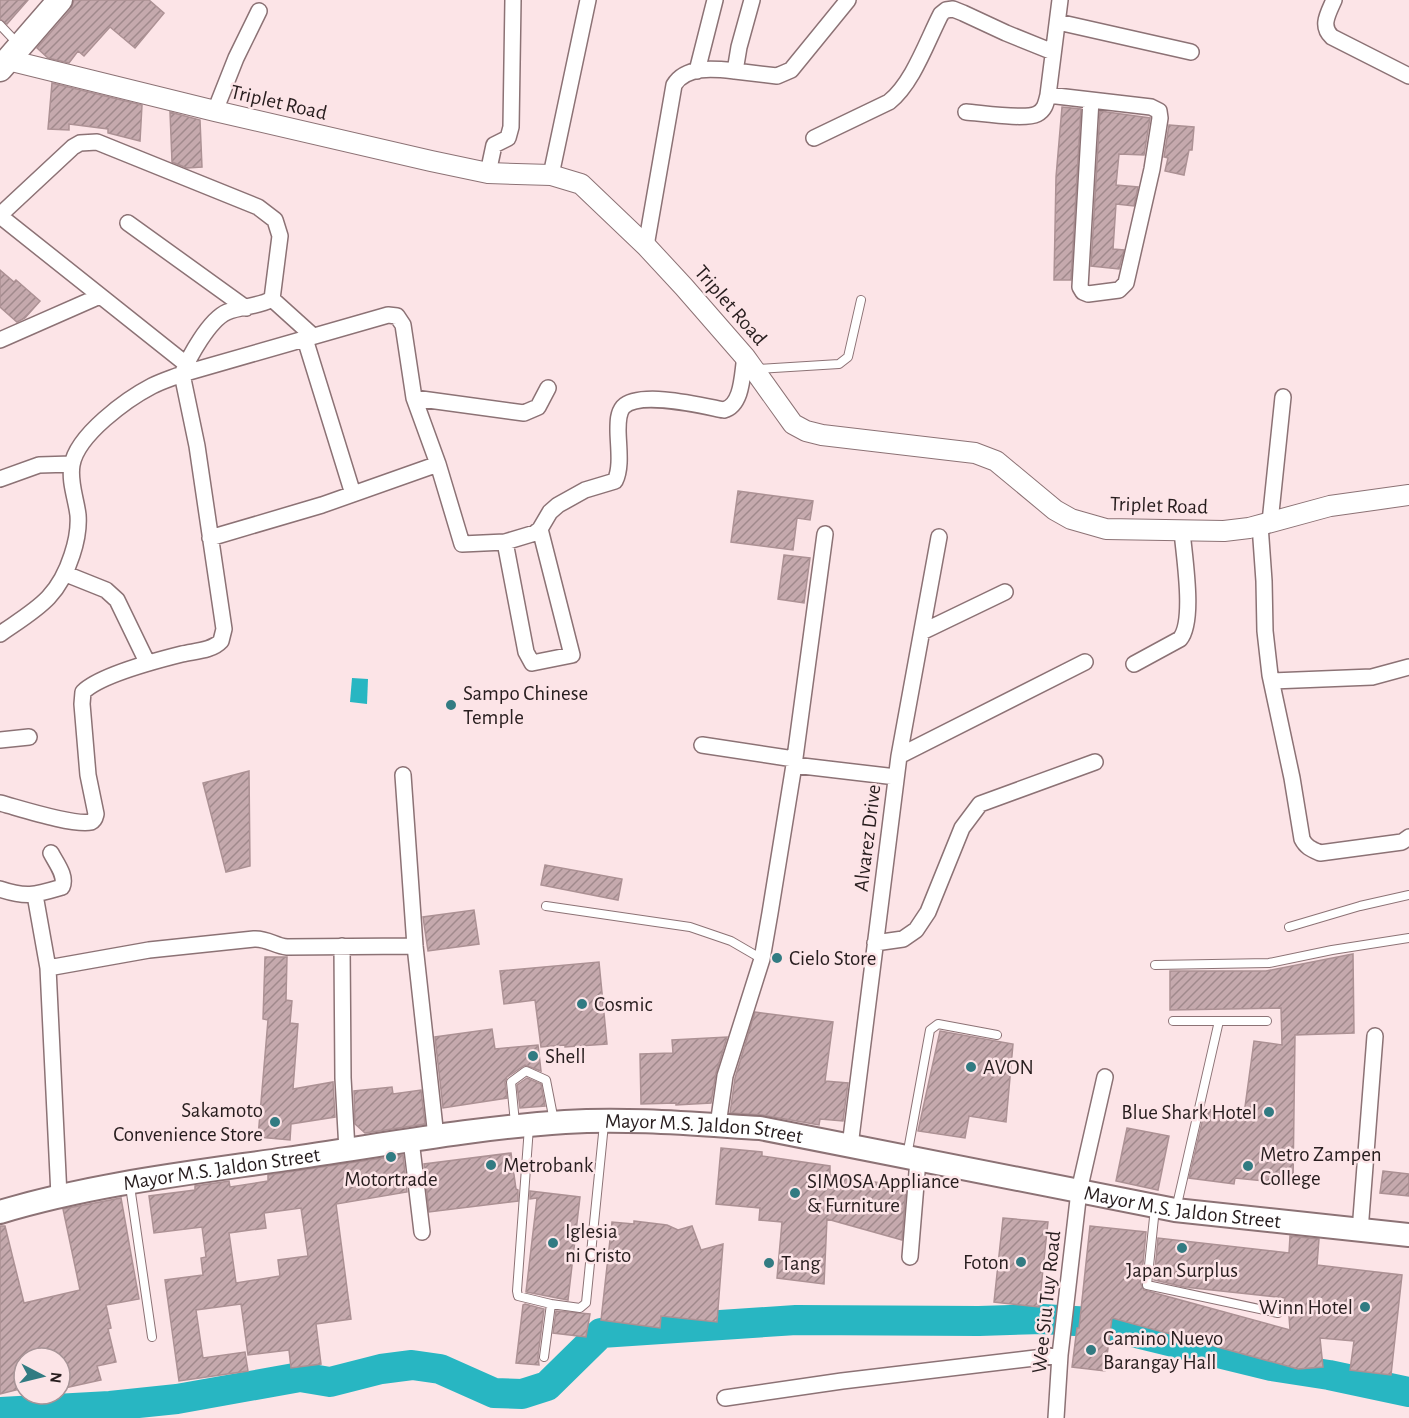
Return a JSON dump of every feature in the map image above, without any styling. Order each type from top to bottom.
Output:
[{"type":"main road","points":[[9,58],[60,0]]},
{"type":"main road","name":"Mayor M.S. Jaldon Street","points":[[0,1212],[58,1196],[130,1181],[522,1126],[604,1122],[760,1128],[1166,1208],[1409,1235]]},
{"type":"street","points":[[488,173],[494,145],[508,138],[511,127],[513,0]]},
{"type":"street","points":[[551,175],[588,0]]},
{"type":"street","points":[[697,71],[715,0]]},
{"type":"street","points":[[735,71],[752,0]]},
{"type":"street","points":[[646,246],[674,85],[680,77],[697,71],[716,69],[777,76],[784,74],[791,70],[848,0]]},
{"type":"street","points":[[1334,0],[1325,26],[1326,31],[1332,37],[1409,76]]},
{"type":"street","points":[[966,112],[1035,116],[1045,107],[1058,22],[1056,2]]},
{"type":"street","points":[[814,138],[896,97],[941,14],[946,10],[953,9],[963,12],[1053,52]]},
{"type":"street","points":[[215,111],[236,58],[260,11]]},
{"type":"street","points":[[1058,22],[1191,52]]},
{"type":"street","name":"Triplet Road","points":[[9,58],[215,111],[488,173],[551,175],[581,184],[646,246],[684,287],[749,363],[793,424],[806,431],[856,440],[975,453],[996,461],[1055,510],[1071,519],[1106,529],[1224,531],[1265,524],[1306,511],[1354,501],[1409,495]]},
{"type":"street","points":[[1048,95],[1092,100],[1151,107],[1159,111],[1160,118],[1152,168],[1125,283],[1119,291],[1088,294],[1083,292],[1080,286],[1092,100]]},
{"type":"street","points":[[0,803],[72,821],[91,822],[95,819],[88,775],[83,716],[84,692],[95,684],[147,663],[210,648],[221,641],[224,628],[184,369],[100,296],[0,216],[73,147],[80,143],[97,142],[268,213],[275,220],[280,236],[273,299],[309,338],[353,494]]},
{"type":"street","points":[[128,223],[246,308]]},
{"type":"street","points":[[0,340],[100,296]]},
{"type":"street","points":[[184,369],[210,326],[218,318],[230,311],[273,299]]},
{"type":"street","points":[[0,634],[46,602],[66,574],[75,546],[78,526],[72,484],[72,464],[79,447],[100,423],[145,390],[184,369],[309,338],[388,315],[397,315],[403,326],[414,398],[438,464],[462,544],[506,542],[540,529],[558,505],[585,490],[613,483],[616,480],[618,417],[622,408],[652,398],[729,409],[734,405],[749,363]]},
{"type":"street","points":[[414,398],[525,412],[538,407],[548,388]]},
{"type":"street","points":[[1283,397],[1265,524],[1264,631],[1302,839],[1310,849],[1320,853],[1402,842],[1409,837]]},
{"type":"street","points":[[0,479],[39,465],[72,464]]},
{"type":"street","points":[[210,538],[353,494],[438,464]]},
{"type":"street","points":[[506,542],[526,652],[532,663],[572,655],[540,529]]},
{"type":"street","points":[[1134,663],[1180,639],[1185,633],[1188,618],[1182,531]]},
{"type":"street","points":[[718,1125],[725,1076],[762,959],[794,762],[825,534]]},
{"type":"street","name":"Alvarez Drive","points":[[850,1146],[899,756],[939,537]]},
{"type":"street","points":[[66,574],[106,590],[117,600],[147,663]]},
{"type":"street","points":[[922,632],[1005,592]]},
{"type":"street","points":[[899,756],[1085,662]]},
{"type":"street","points":[[1272,681],[1372,677],[1409,667]]},
{"type":"street","points":[[0,740],[29,737]]},
{"type":"street","points":[[702,745],[794,762],[897,777]]},
{"type":"street","points":[[875,943],[903,939],[916,930],[928,912],[962,828],[980,804],[1095,762]]},
{"type":"street","points":[[403,775],[415,946],[436,1137]]},
{"type":"street","points":[[0,889],[19,896],[35,895],[62,887],[64,878],[51,853]]},
{"type":"street","points":[[35,895],[48,968],[58,1196]]},
{"type":"street","points":[[48,968],[149,950],[254,939],[265,939],[287,947],[415,946]]},
{"type":"street","points":[[342,946],[343,1078],[348,1150]]},
{"type":"street","points":[[1360,1231],[1375,1036]]},
{"type":"street","name":"Wee Siu Tuy Road","points":[[1056,1418],[1060,1355],[1079,1191],[1105,1077]]},
{"type":"street","points":[[411,1140],[422,1232]]},
{"type":"street","points":[[910,1257],[912,1158]]},
{"type":"street","points":[[725,1398],[842,1381],[1060,1355]]},
{"type":"lane","points":[[0,25],[9,58]]},
{"type":"lane","points":[[749,363],[839,364],[848,357],[861,300]]},
{"type":"lane","points":[[1288,927],[1360,906],[1409,895]]},
{"type":"lane","points":[[546,906],[697,929],[731,941],[762,959]]},
{"type":"lane","points":[[1155,964],[1269,963],[1409,938]]},
{"type":"lane","points":[[1173,1021],[1267,1021]]},
{"type":"lane","points":[[1219,1021],[1166,1208],[1147,1285],[1278,1312]]},
{"type":"lane","points":[[912,1158],[930,1030],[938,1024],[997,1035]]},
{"type":"lane","points":[[554,1123],[546,1080],[526,1071],[511,1082],[522,1126],[517,1291],[518,1296],[523,1298],[551,1305],[580,1308],[586,1303],[604,1122]]},
{"type":"lane","points":[[130,1181],[152,1337]]},
{"type":"lane","points":[[544,1357],[551,1305]]},
{"type":"water","points":[[352,678],[368,679],[367,704],[350,702]]},
{"type":"building","points":[[0,0],[28,0],[7,24],[0,19]]},
{"type":"building","points":[[74,0],[149,0],[164,13],[135,48],[110,27],[84,56],[78,51],[69,63],[48,58],[37,48],[71,9]]},
{"type":"building","points":[[52,83],[142,105],[140,141],[108,133],[108,129],[69,124],[69,130],[48,129]]},
{"type":"building","points":[[1062,107],[1081,109],[1071,280],[1054,280],[1056,177]]},
{"type":"building","points":[[1100,111],[1150,118],[1144,155],[1119,154],[1116,185],[1138,187],[1134,206],[1116,204],[1113,249],[1124,250],[1119,269],[1091,266]]},
{"type":"building","points":[[170,112],[200,120],[202,167],[187,168],[172,162]]},
{"type":"building","points":[[1169,125],[1194,127],[1192,150],[1189,150],[1184,175],[1165,171],[1168,158],[1164,157]]},
{"type":"building","points":[[0,270],[14,282],[16,280],[40,301],[25,318],[17,322],[0,307]]},
{"type":"building","points":[[738,491],[813,501],[810,520],[797,518],[793,550],[731,542]]},
{"type":"building","points":[[784,555],[810,558],[804,603],[778,599]]},
{"type":"building","points":[[249,771],[250,866],[226,872],[203,783]]},
{"type":"building","points":[[545,865],[622,879],[618,900],[541,885]]},
{"type":"building","points":[[474,910],[479,944],[428,951],[423,917]]},
{"type":"building","points":[[1353,954],[1354,1033],[1295,1035],[1293,1184],[1235,1178],[1234,1184],[1189,1178],[1205,1109],[1244,1114],[1254,1041],[1282,1045],[1281,1008],[1170,1010],[1170,971],[1266,971]]},
{"type":"building","points":[[265,957],[287,957],[286,1000],[292,1001],[290,1023],[298,1024],[293,1089],[333,1082],[335,1117],[291,1124],[290,1140],[258,1137],[268,1020],[263,1019]]},
{"type":"building","points":[[599,962],[607,1044],[541,1047],[535,1000],[504,1004],[500,971]]},
{"type":"building","points":[[755,1012],[833,1022],[825,1081],[848,1083],[843,1121],[820,1119],[819,1125],[762,1115],[730,1113],[735,1078]]},
{"type":"building","points":[[492,1029],[495,1049],[538,1045],[541,1071],[525,1065],[507,1077],[505,1082],[507,1098],[443,1108],[435,1037]]},
{"type":"building","points":[[940,1031],[1013,1044],[1006,1122],[969,1116],[965,1138],[918,1131]]},
{"type":"building","points":[[727,1037],[716,1073],[711,1103],[641,1104],[640,1054],[673,1053],[672,1040]]},
{"type":"building","points":[[527,1078],[541,1084],[545,1106],[520,1108],[517,1085]]},
{"type":"building","points":[[392,1087],[393,1094],[421,1090],[425,1124],[365,1133],[355,1124],[354,1091]]},
{"type":"building","points":[[1127,1128],[1169,1136],[1158,1190],[1116,1181]]},
{"type":"building","points":[[721,1148],[762,1152],[762,1156],[830,1166],[830,1175],[906,1187],[902,1240],[827,1219],[824,1284],[777,1278],[782,1222],[759,1220],[760,1208],[716,1204]]},
{"type":"building","points":[[511,1153],[518,1201],[429,1212],[424,1164]]},
{"type":"building","points":[[403,1155],[407,1192],[336,1204],[351,1319],[316,1324],[321,1364],[291,1368],[289,1350],[248,1355],[241,1304],[196,1310],[203,1358],[245,1352],[248,1371],[179,1381],[165,1280],[203,1275],[201,1258],[206,1257],[202,1227],[154,1233],[149,1196],[195,1190],[195,1186],[229,1181],[230,1187],[268,1181],[268,1175]],"holes":[[[301,1208],[308,1256],[278,1260],[280,1276],[236,1283],[229,1233],[266,1228],[264,1213]]]},
{"type":"building","points":[[1383,1171],[1409,1174],[1409,1196],[1380,1193]]},
{"type":"building","name":"Iglesia ni Cristo","points":[[530,1191],[580,1197],[568,1300],[526,1292],[537,1198],[530,1199]]},
{"type":"building","points":[[121,1198],[139,1299],[106,1305],[111,1328],[108,1329],[116,1362],[97,1366],[101,1380],[72,1386],[72,1346],[12,1346],[12,1391],[0,1394],[0,1226],[5,1226],[24,1303],[80,1290],[63,1209]]},
{"type":"building","name":"Foton","points":[[1003,1218],[1048,1222],[1039,1307],[994,1302]]},
{"type":"building","points":[[634,1221],[667,1225],[678,1230],[692,1226],[701,1250],[723,1244],[717,1322],[661,1316],[660,1328],[601,1320],[612,1222],[634,1224]]},
{"type":"building","points":[[1090,1226],[1146,1232],[1141,1284],[1144,1290],[1290,1330],[1288,1302],[1284,1302],[1285,1298],[1184,1287],[1154,1280],[1158,1238],[1289,1253],[1290,1236],[1319,1239],[1317,1265],[1402,1275],[1391,1375],[1350,1370],[1354,1341],[1320,1338],[1323,1367],[1298,1369],[1112,1318],[1105,1371],[1072,1367],[1077,1328],[1079,1328]]},
{"type":"building","points":[[523,1305],[544,1309],[539,1365],[516,1363]]},
{"type":"building","points":[[556,1311],[590,1314],[586,1337],[553,1333]]},
{"type":"waterway","points":[[0,1412],[110,1406],[177,1399],[300,1377],[330,1382],[381,1369],[412,1365],[440,1369],[494,1393],[522,1394],[547,1386],[601,1333],[796,1320],[1043,1319],[1091,1322],[1271,1366],[1329,1375],[1409,1392]]},
{"type":"place","name":"Sampo Chinese Temple","points":[[451,705]]},
{"type":"place","name":"Cielo Store","points":[[777,958]]},
{"type":"place","name":"Cosmic","points":[[582,1004]]},
{"type":"place","name":"Shell","points":[[533,1056]]},
{"type":"place","name":"AVON","points":[[971,1067]]},
{"type":"place","name":"Blue Shark Hotel","points":[[1269,1112]]},
{"type":"place","name":"Sakamoto Convenience Store","points":[[275,1122]]},
{"type":"place","name":"Motortrade","points":[[391,1157]]},
{"type":"place","name":"Metrobank","points":[[491,1165]]},
{"type":"place","name":"Metro Zampen College","points":[[1248,1166]]},
{"type":"place","name":"SIMOSA Appliance & Furniture","points":[[795,1193]]},
{"type":"place","name":"Iglesia ni Cristo","points":[[553,1243]]},
{"type":"place","name":"Japan Surplus","points":[[1182,1248]]},
{"type":"place","name":"Foton","points":[[1021,1262]]},
{"type":"place","name":"Tang","points":[[769,1263]]},
{"type":"place","name":"Winn Hotel","points":[[1365,1307]]},
{"type":"place","name":"Camino Nuevo Barangay Hall","points":[[1091,1350]]}]
